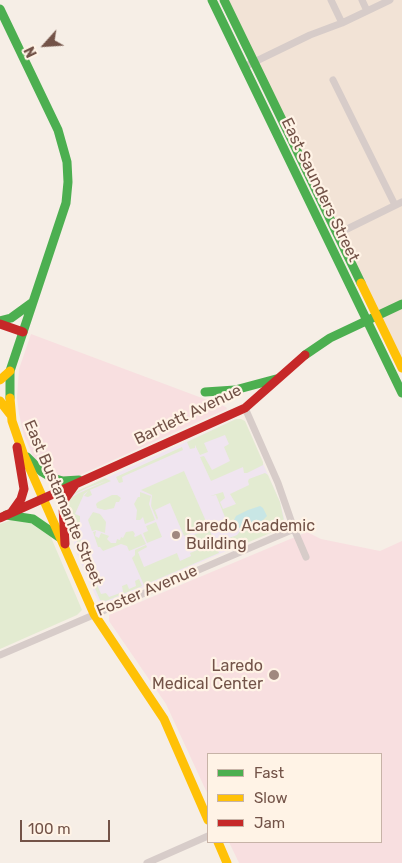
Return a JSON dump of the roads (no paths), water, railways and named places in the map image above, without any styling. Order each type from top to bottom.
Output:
[{"type":"main road","name":"East Saunders Street","points":[[212,0],[402,393]]},
{"type":"main road","name":"East Saunders Street","points":[[224,1],[402,368]]},
{"type":"main road","name":"East Bustamante Street","points":[[0,9],[58,130],[67,162],[68,182],[66,203],[10,371],[11,416],[23,453],[94,614],[164,720],[207,818]]},
{"type":"main road","points":[[286,153],[292,156],[304,177],[312,182]]},
{"type":"main road","points":[[0,323],[33,302]]},
{"type":"main road","name":"Bartlett Avenue","points":[[5,515],[244,408],[330,338],[402,304]]},
{"type":"main road","points":[[0,323],[23,332]]},
{"type":"main road","points":[[0,380],[10,371]]},
{"type":"main road","points":[[205,392],[235,390],[262,384],[281,377]]},
{"type":"main road","points":[[0,401],[11,416]]},
{"type":"main road","points":[[5,515],[21,499],[24,489],[19,466],[17,438]]},
{"type":"main road","points":[[23,453],[42,472],[52,478],[66,481],[86,480]]},
{"type":"main road","points":[[65,549],[63,507],[65,499],[75,484]]},
{"type":"main road","points":[[5,515],[36,520],[60,538]]},
{"type":"main road","points":[[218,843],[227,863]]},
{"type":"street","points":[[331,0],[342,22]]},
{"type":"street","points":[[362,0],[368,11]]},
{"type":"street","points":[[244,67],[386,1]]},
{"type":"street","points":[[333,80],[398,203],[337,234]]},
{"type":"street","points":[[244,408],[278,483],[306,557]]},
{"type":"street","name":"Foster Avenue","points":[[0,655],[294,529]]},
{"type":"street","points":[[147,863],[207,836]]},
{"type":"water","points":[[260,506],[267,516],[261,522],[247,529],[236,526],[234,520],[236,516]]},
{"type":"place","name":"Laredo Academic Building","points":[[176,535]]},
{"type":"place","name":"Laredo Medical Center","points":[[274,675]]}]
